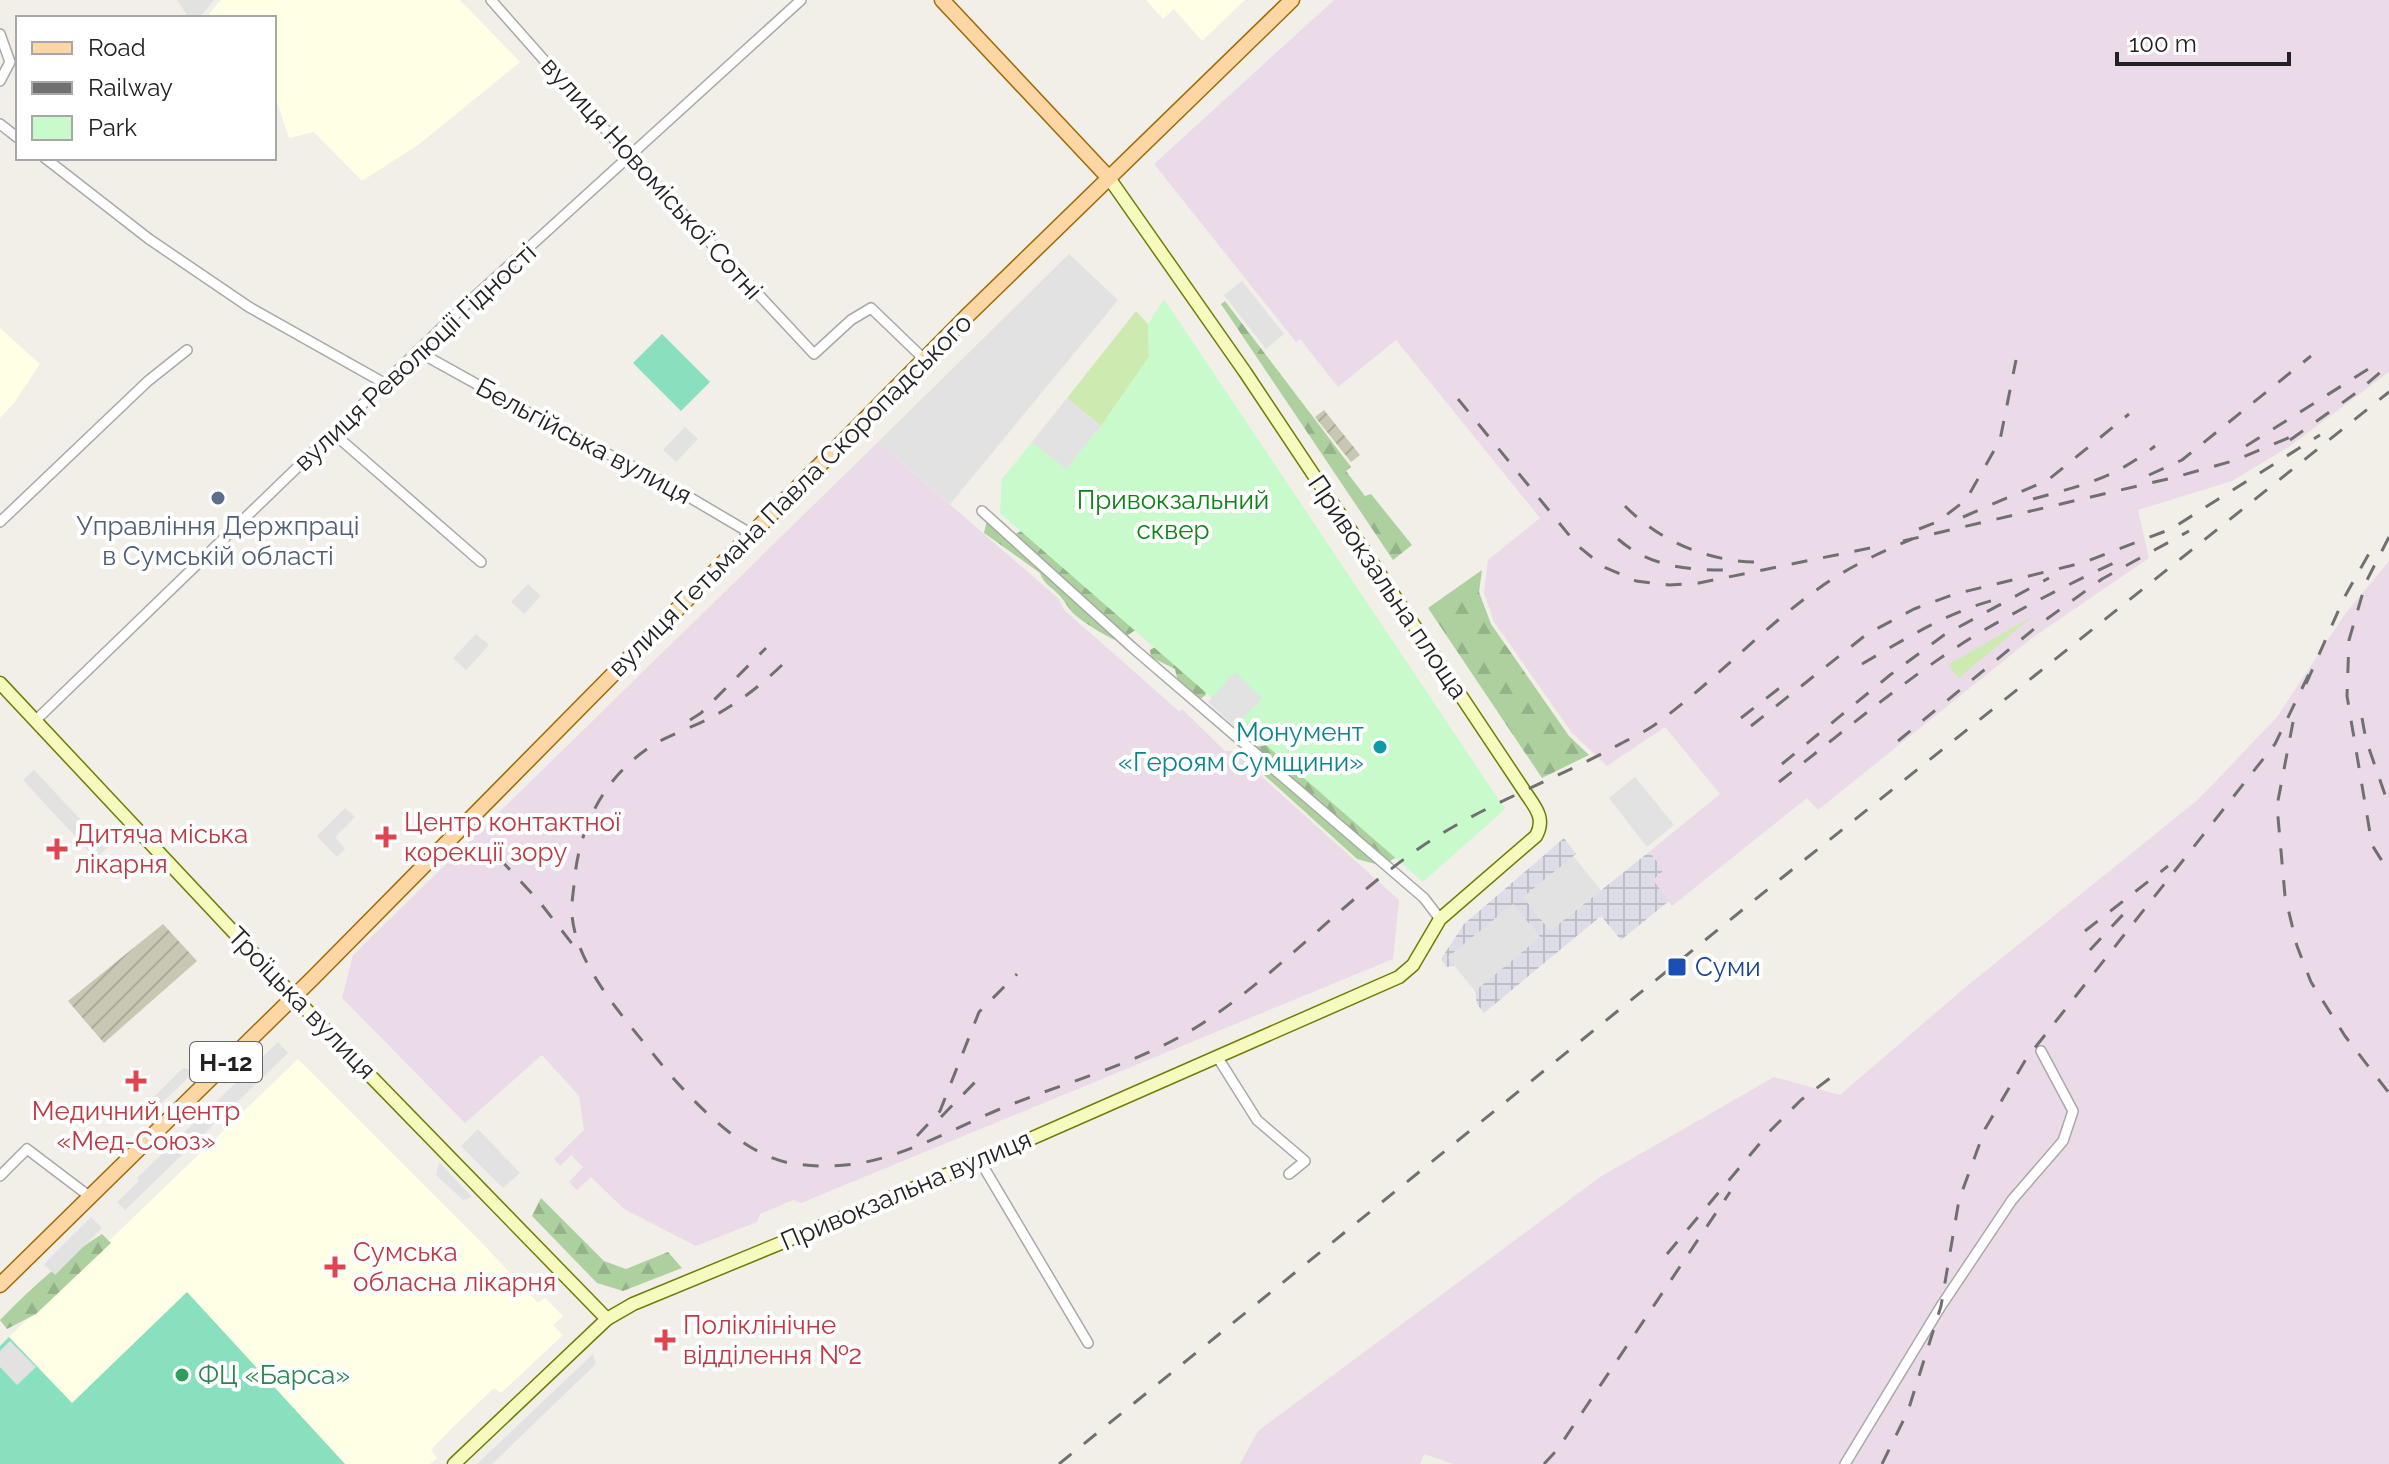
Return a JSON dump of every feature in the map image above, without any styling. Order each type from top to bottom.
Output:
[{"type":"main road","points":[[942,0],[1109,178]]},
{"type":"main road","name":"вулиця Гетьмана Павла Скоропадського","points":[[294,996],[924,359],[1292,0]]},
{"type":"main road","name":"Привокзальна площа","points":[[1109,178],[1245,372],[1540,814],[1536,836],[1440,919],[1413,965],[1399,977]]},
{"type":"main road","name":"Троїцька вулиця","points":[[0,683],[294,996],[607,1319]]},
{"type":"main road","name":"Привокзальна вулиця","points":[[454,1464],[607,1319],[633,1304],[980,1161],[1399,977]]},
{"type":"main road","name":"Н-12","points":[[0,1285],[294,996]]},
{"type":"street","name":"вулиця Новоміської Сотні","points":[[491,0],[630,157],[814,354],[851,320],[871,308],[924,359]]},
{"type":"street","name":"вулиця Революції Гідності","points":[[35,721],[417,351],[801,0]]},
{"type":"street","points":[[0,34],[10,62],[0,81]]},
{"type":"street","points":[[0,124],[16,136]]},
{"type":"street","points":[[48,160],[149,239],[249,307],[384,383]]},
{"type":"street","points":[[0,522],[148,381],[187,350]]},
{"type":"street","name":"Бельгійська вулиця","points":[[417,351],[554,427],[662,481],[750,533]]},
{"type":"street","points":[[333,433],[481,562]]},
{"type":"street","points":[[982,511],[1133,648],[1424,898],[1440,919]]},
{"type":"street","points":[[1845,1464],[1941,1306],[1994,1226],[2012,1200],[2063,1141],[2073,1111],[2041,1051]]},
{"type":"street","points":[[1218,1058],[1257,1120],[1305,1161],[1289,1174]]},
{"type":"street","points":[[0,1176],[27,1149],[89,1196]]},
{"type":"street","points":[[980,1161],[1088,1343]]},
{"type":"shaded area","points":[[177,0],[214,0],[201,16],[188,16]]},
{"type":"shaded area","points":[[221,0],[460,0],[520,62],[418,145],[362,181],[314,132],[289,138],[276,99],[276,16],[209,14]]},
{"type":"shaded area","points":[[1146,0],[1245,0],[1202,41],[1174,9],[1163,19]]},
{"type":"shaded area","points":[[1334,0],[2389,0],[2389,372],[2290,446],[2232,481],[2138,510],[2149,558],[2032,638],[1818,810],[1807,798],[1672,906],[1652,880],[1664,870],[1649,852],[1720,794],[1665,727],[1607,766],[1572,733],[1494,622],[1484,593],[1488,560],[1540,518],[1396,340],[1338,387],[1300,339],[1296,342],[1154,164]]},
{"type":"shaded area","points":[[1069,254],[1118,300],[950,504],[878,442]]},
{"type":"shaded area","points":[[1242,281],[1284,334],[1266,349],[1224,295]]},
{"type":"shaded area","points":[[0,328],[40,364],[0,418]]},
{"type":"shaded area","points":[[1067,398],[1101,426],[1066,469],[1032,442]]},
{"type":"shaded area","points":[[1324,410],[1360,455],[1351,462],[1315,417]]},
{"type":"shaded area","points":[[685,427],[698,439],[676,462],[663,450]]},
{"type":"shaded area","points":[[878,442],[1059,599],[1064,610],[1180,712],[1182,709],[1225,751],[1233,751],[1399,900],[1393,959],[801,1203],[793,1200],[760,1214],[757,1222],[696,1246],[624,1209],[591,1177],[577,1190],[569,1182],[583,1167],[571,1155],[560,1166],[554,1159],[584,1130],[579,1096],[542,1055],[465,1123],[342,998],[353,955]]},
{"type":"shaded area","points":[[2389,561],[2389,1464],[1453,1464],[1424,1454],[1420,1464],[1240,1464],[1258,1431],[1600,1177],[1774,1077],[1840,1095],[1962,990],[2195,802],[2277,717],[2345,614]]},
{"type":"shaded area","points":[[528,584],[541,596],[524,614],[511,602]]},
{"type":"shaded area","points":[[476,634],[489,645],[466,670],[453,658]]},
{"type":"shaded area","points":[[1235,672],[1262,698],[1235,727],[1208,702]]},
{"type":"shaded area","points":[[34,770],[107,848],[96,859],[23,780]]},
{"type":"shaded area","points":[[1635,777],[1674,825],[1647,847],[1609,798]]},
{"type":"shaded area","points":[[345,808],[355,817],[335,837],[345,849],[337,857],[317,836]]},
{"type":"shaded area","points":[[1564,838],[1576,854],[1523,897],[1550,931],[1649,852],[1664,870],[1653,880],[1669,901],[1621,940],[1601,916],[1484,1013],[1477,1004],[1475,991],[1540,937],[1513,904],[1448,957],[1455,966],[1446,967],[1441,959],[1464,924]]},
{"type":"shaded area","points":[[1573,856],[1601,890],[1550,931],[1523,897]]},
{"type":"shaded area","points":[[1513,904],[1540,937],[1475,991],[1447,957]]},
{"type":"shaded area","points":[[163,924],[197,961],[104,1043],[68,1001]]},
{"type":"shaded area","points":[[278,1042],[288,1053],[125,1210],[117,1202],[139,1181],[137,1178]]},
{"type":"shaded area","name":"Сумська обласна лікарня","points":[[298,1059],[538,1303],[545,1298],[563,1316],[553,1325],[563,1335],[501,1393],[494,1388],[452,1428],[431,1450],[437,1458],[430,1464],[345,1464],[328,1447],[72,1404],[9,1337]]},
{"type":"shaded area","points":[[183,1068],[195,1071],[144,1120],[145,1106]]},
{"type":"shaded area","points":[[478,1129],[520,1173],[503,1188],[461,1146]]},
{"type":"shaded area","points":[[439,1162],[472,1197],[463,1200],[436,1175]]},
{"type":"shaded area","points":[[91,1217],[102,1228],[55,1275],[44,1264]]},
{"type":"shaded area","points":[[10,1341],[36,1367],[17,1385],[0,1367],[0,1351]]},
{"type":"shaded area","points":[[593,1354],[596,1364],[492,1464],[477,1464]]},
{"type":"green space","name":"Привокзальний сквер","points":[[1164,299],[1505,809],[1423,882],[1000,513],[1002,479],[1032,442],[1066,469],[1101,426],[1149,357],[1148,324]]},
{"type":"green space","points":[[1225,301],[1351,467],[1346,471],[1365,496],[1371,494],[1412,545],[1393,560],[1221,304]]},
{"type":"green space","points":[[1136,311],[1148,324],[1149,357],[1101,426],[1067,398]]},
{"type":"green space","points":[[662,334],[710,382],[681,411],[633,363]]},
{"type":"green space","points":[[987,520],[1001,520],[1016,534],[1028,527],[1158,615],[1119,641],[1101,633],[1072,612],[1040,573],[984,533]]},
{"type":"green space","points":[[1482,570],[1479,592],[1491,624],[1569,736],[1589,755],[1542,778],[1428,608]]},
{"type":"green space","points":[[2033,616],[1959,678],[1948,665]]},
{"type":"green space","points":[[1157,646],[1205,680],[1206,695],[1200,699],[1178,682],[1175,669],[1151,657],[1150,650]]},
{"type":"green space","points":[[1276,744],[1400,855],[1382,866],[1357,859],[1253,765],[1247,753],[1252,747]]},
{"type":"green space","points":[[541,1198],[604,1261],[626,1269],[668,1252],[682,1268],[623,1291],[597,1283],[532,1216]]},
{"type":"green space","points":[[102,1234],[111,1243],[36,1314],[7,1329],[0,1320],[12,1308],[61,1263]]},
{"type":"green space","name":"ФЦ «Барса»","points":[[187,1292],[345,1464],[0,1464],[0,1346],[9,1337],[72,1403]]},
{"type":"railway","points":[[2149,475],[2182,460],[2311,356]]},
{"type":"railway","points":[[1919,529],[1937,522],[1966,500],[2000,440],[2016,360]]},
{"type":"railway","points":[[2290,440],[2389,365]]},
{"type":"railway","points":[[2246,446],[2370,368]]},
{"type":"railway","points":[[1059,1464],[1778,881],[2389,392]]},
{"type":"railway","points":[[1458,399],[1578,546],[1604,567],[1636,581],[1669,585],[1699,583],[1875,547]]},
{"type":"railway","points":[[1963,517],[2048,480],[2129,414]]},
{"type":"railway","points":[[1903,541],[2176,477],[2236,460],[2300,433]]},
{"type":"railway","points":[[1751,726],[1867,634],[1914,609],[1955,594],[2082,563],[2171,529],[2320,435]]},
{"type":"railway","points":[[2033,499],[2111,474],[2155,446]]},
{"type":"railway","points":[[1625,506],[1655,531],[1690,549],[1727,559],[1766,562]]},
{"type":"railway","points":[[1898,741],[2040,624],[2102,579],[2189,531]]},
{"type":"railway","points":[[2389,537],[2366,582],[2349,640],[2347,696],[2372,845],[2389,872]]},
{"type":"railway","points":[[1618,539],[1643,556],[1670,565],[1727,570]]},
{"type":"railway","points":[[782,665],[730,707],[661,740],[617,776],[595,809],[581,845],[576,865],[572,915],[583,954],[605,992],[670,1075],[700,1107],[735,1137],[772,1158],[820,1166],[848,1165],[899,1153],[1000,1109],[1129,1061],[1203,1023],[1232,1003],[1365,890],[1421,847],[1466,820],[1653,726],[1831,580],[1912,539]]},
{"type":"railway","points":[[2306,684],[2344,598],[2376,541]]},
{"type":"railway","points":[[1779,782],[1923,670],[1974,636],[2120,560]]},
{"type":"railway","points":[[1782,764],[1944,635],[2049,578]]},
{"type":"railway","points":[[1862,664],[1942,619],[1994,600]]},
{"type":"railway","points":[[690,720],[701,713],[766,648]]},
{"type":"railway","points":[[1882,1464],[1908,1411],[1941,1306],[1959,1200],[1985,1129],[2026,1059],[2275,744],[2309,674]]},
{"type":"railway","points":[[1741,718],[1791,679]]},
{"type":"railway","points":[[2362,718],[2366,740],[2389,806]]},
{"type":"railway","points":[[2293,722],[2277,806],[2285,896],[2297,946],[2311,982],[2345,1036],[2389,1093]]},
{"type":"railway","points":[[499,858],[538,900],[577,950]]},
{"type":"railway","points":[[2085,931],[2168,866]]},
{"type":"railway","points":[[2090,950],[2131,906]]},
{"type":"railway","points":[[917,1136],[940,1111],[979,1012],[1017,974]]},
{"type":"railway","points":[[1667,1254],[1771,1130],[1801,1100],[1842,1069]]},
{"type":"railway","points":[[941,1117],[984,1073]]},
{"type":"railway","points":[[1544,1464],[1557,1450],[1730,1192]]},
{"type":"place","name":"Управління Держпраці в Сумській області","points":[[218,498]]},
{"type":"place","name":"Монумент «Героям Сумщини»","points":[[1380,747]]},
{"type":"place","name":"Центр контактної корекції зору","points":[[386,837]]},
{"type":"place","name":"Дитяча міська лікарня","points":[[57,849]]},
{"type":"place","name":"Суми","points":[[1677,967]]},
{"type":"place","name":"Медичний центр «Мед-Союз»","points":[[136,1081]]},
{"type":"place","name":"Сумська обласна лікарня","points":[[335,1267]]},
{"type":"place","name":"Поліклінічне відділення №2","points":[[665,1340]]},
{"type":"place","name":"ФЦ «Барса»","points":[[182,1375]]}]
